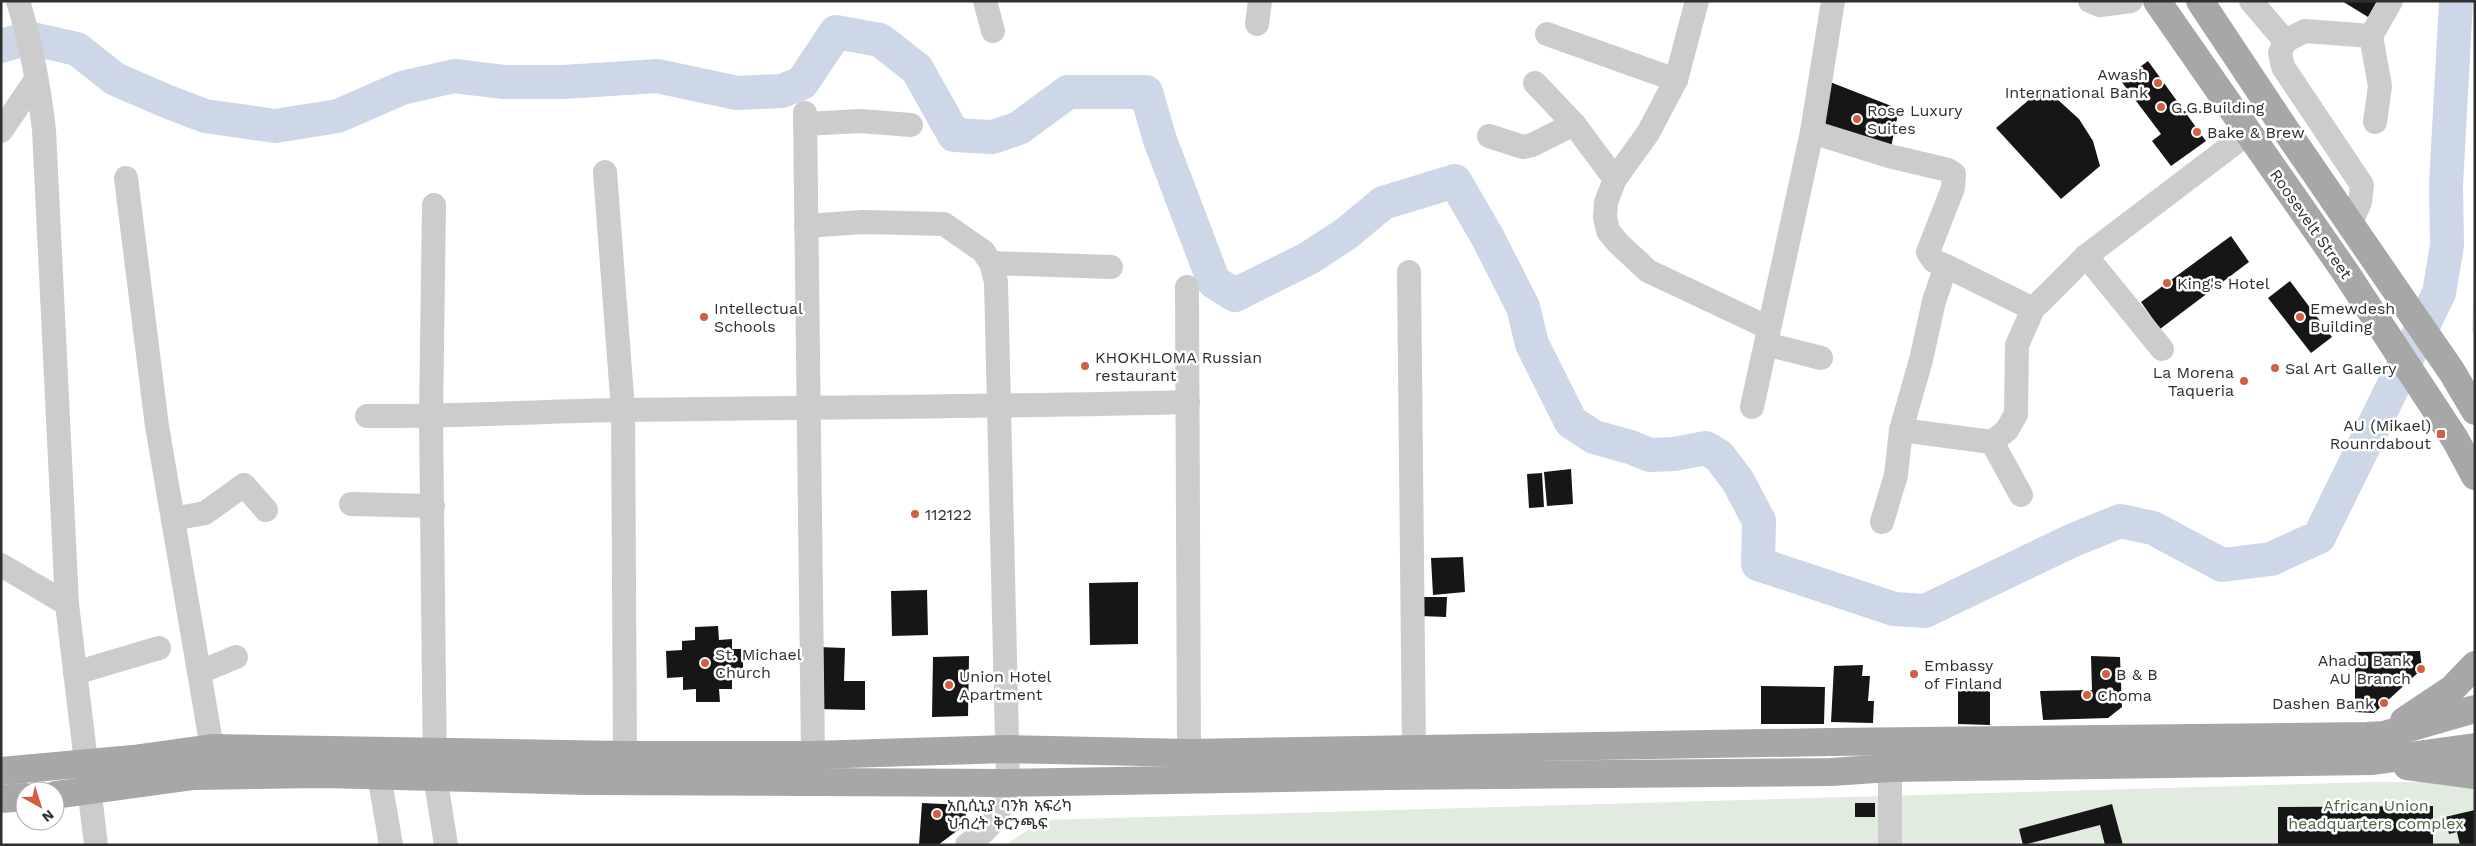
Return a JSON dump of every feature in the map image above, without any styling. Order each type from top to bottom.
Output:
[{"type":"main road","name":"Roosevelt Street","points":[[2158,1],[2344,270],[2455,439],[2475,476]]},
{"type":"main road","name":"Roosevelt Street","points":[[2200,1],[2452,372],[2475,411]]},
{"type":"main road","points":[[2384,735],[2452,688],[2475,665]]},
{"type":"main road","points":[[1,771],[133,759],[212,748],[435,764],[586,781],[1008,783],[1398,758],[1891,741],[2384,735],[2475,709]]},
{"type":"main road","points":[[65,794],[194,776],[379,775],[435,764],[625,755],[813,755],[1008,749],[1398,758],[1831,772],[1890,768],[2374,761],[2475,747]]},
{"type":"main road","points":[[2374,761],[2475,775]]},
{"type":"main road","points":[[1,799],[15,798]]},
{"type":"street","points":[[18,1],[40,96],[44,130],[67,604],[96,845]]},
{"type":"street","points":[[985,1],[994,31]]},
{"type":"street","points":[[1697,1],[1676,80],[1648,132],[1615,179],[1606,202],[1605,217],[1608,230],[1632,258],[1648,271],[1767,336],[1822,358]]},
{"type":"street","points":[[1752,407],[1812,132],[1833,1]]},
{"type":"street","points":[[2090,1],[2100,5],[2131,1]]},
{"type":"street","points":[[2251,1],[2285,41]]},
{"type":"street","points":[[2375,122],[2380,86],[2371,36],[2391,1]]},
{"type":"street","points":[[2351,223],[2360,202],[2362,186],[2283,67],[2280,53],[2285,41],[2305,31],[2371,36]]},
{"type":"street","points":[[1547,34],[1676,80]]},
{"type":"street","points":[[1,131],[34,72]]},
{"type":"street","points":[[1535,83],[1574,124],[1615,179]]},
{"type":"street","points":[[813,755],[805,118],[911,125]]},
{"type":"street","points":[[1489,136],[1523,147],[1532,145],[1574,124]]},
{"type":"street","points":[[1812,132],[1888,156],[1948,170],[1954,174],[1953,188],[1928,252],[1934,261],[2033,309]]},
{"type":"street","points":[[1901,430],[1992,442],[2007,430],[2016,414],[2017,345],[2033,309],[2086,256],[2248,133]]},
{"type":"street","points":[[605,172],[623,410],[625,755]]},
{"type":"street","points":[[126,178],[158,426],[212,748]]},
{"type":"street","points":[[434,205],[431,417],[435,764],[446,845]]},
{"type":"street","points":[[806,226],[864,222],[944,224],[983,251],[991,264],[996,282],[1008,783],[1002,807],[995,821],[984,833],[967,845]]},
{"type":"street","points":[[2086,256],[2162,349]]},
{"type":"street","points":[[991,264],[1110,267]]},
{"type":"street","points":[[1882,522],[1896,475],[1901,430],[1921,360],[1934,301],[1946,266]]},
{"type":"street","points":[[1398,758],[1409,272]]},
{"type":"street","points":[[1186,287],[1189,753]]},
{"type":"street","points":[[367,416],[431,417],[623,410],[999,407],[1188,402]]},
{"type":"street","points":[[1992,442],[2021,495]]},
{"type":"street","points":[[173,519],[206,513],[244,485],[266,510]]},
{"type":"street","points":[[351,504],[433,506]]},
{"type":"street","points":[[1,565],[67,604]]},
{"type":"street","points":[[75,674],[159,648]]},
{"type":"street","points":[[200,672],[236,657]]},
{"type":"street","points":[[1890,845],[1891,741]]},
{"type":"street","points":[[379,775],[391,845]]},
{"type":"green space","points":[[2475,230],[2475,337],[2472,332]]},
{"type":"green space","name":"African Union headquarters complex","points":[[2373,782],[2454,782],[2475,789],[2475,845],[1005,845],[1043,820]]},
{"type":"building","points":[[2342,1],[2377,1],[2368,17]]},
{"type":"building","name":"G.G.Building","points":[[2148,61],[2206,141],[2171,166],[2152,141],[2161,134],[2121,81]]},
{"type":"building","name":"Rose Luxury Suites","points":[[1825,80],[1899,109],[1890,152],[1816,130]]},
{"type":"building","points":[[2038,92],[2056,98],[2079,119],[2093,141],[2100,166],[2061,199],[1996,128]]},
{"type":"building","points":[[2231,236],[2249,262],[2160,329],[2141,302]]},
{"type":"building","name":"Emewdesh Building","points":[[2290,281],[2332,337],[2311,353],[2268,298]]},
{"type":"building","points":[[1571,469],[1573,504],[1547,506],[1544,472]]},
{"type":"building","points":[[1542,473],[1544,507],[1529,508],[1527,474]]},
{"type":"building","points":[[1463,557],[1465,592],[1433,595],[1431,558]]},
{"type":"building","points":[[1138,582],[1138,644],[1090,645],[1089,583]]},
{"type":"building","points":[[927,590],[928,635],[892,636],[891,591]]},
{"type":"building","points":[[1421,597],[1447,597],[1446,617],[1420,616]]},
{"type":"building","name":"St. Michael Church","points":[[718,626],[719,640],[732,639],[732,649],[743,649],[743,676],[732,676],[732,689],[719,689],[720,702],[696,702],[696,689],[683,690],[683,677],[667,678],[666,651],[682,650],[682,641],[695,640],[695,627]]},
{"type":"building","points":[[818,647],[845,648],[844,681],[865,681],[865,710],[816,709]]},
{"type":"building","points":[[2420,651],[2422,669],[2374,713],[2355,712],[2355,652]]},
{"type":"building","points":[[969,656],[968,716],[932,717],[933,657]]},
{"type":"building","name":"B & B","points":[[2091,656],[2120,657],[2122,707],[2108,718],[2043,720],[2040,691],[2092,690]]},
{"type":"building","points":[[1863,665],[1862,676],[1870,676],[1868,701],[1874,701],[1873,723],[1831,722],[1834,666]]},
{"type":"building","points":[[1958,680],[1990,692],[1990,725],[1958,724]]},
{"type":"building","points":[[1761,686],[1825,687],[1824,724],[1761,724]]},
{"type":"building","points":[[922,803],[966,805],[966,824],[938,845],[919,845]]},
{"type":"building","points":[[1855,803],[1875,803],[1875,817],[1855,817]]},
{"type":"building","points":[[2112,804],[2123,845],[2105,845],[2100,825],[2023,845],[2019,829]]},
{"type":"building","points":[[2433,806],[2433,845],[2278,845],[2278,807]]},
{"type":"building","points":[[2475,810],[2475,845],[2460,845],[2457,832],[2449,834],[2445,817]]},
{"type":"waterway","points":[[1,46],[28,38],[77,49],[115,79],[166,101],[205,116],[275,126],[338,116],[402,88],[454,76],[504,82],[563,82],[657,76],[737,93],[782,91],[802,83],[836,32],[880,40],[917,69],[954,135],[993,137],[1019,128],[1068,92],[1146,92],[1160,140],[1214,282],[1235,295],[1309,258],[1347,233],[1383,203],[1455,181],[1488,238],[1523,307],[1532,344],[1571,422],[1594,437],[1650,455],[1674,454],[1706,448],[1719,456],[1738,481],[1759,521],[1758,564],[1894,609],[1925,611],[2071,541],[2120,521],[2153,528],[2222,565],[2271,559],[2319,537],[2439,293],[2447,245],[2446,185],[2456,1]]},
{"type":"place","name":"Awash International Bank","points":[[2158,83]]},
{"type":"place","name":"G.G.Building","points":[[2161,107]]},
{"type":"place","name":"Rose Luxury Suites","points":[[1857,119]]},
{"type":"place","name":"Bake & Brew","points":[[2197,132]]},
{"type":"place","name":"King's Hotel","points":[[2167,283]]},
{"type":"place","name":"Intellectual Schools","points":[[704,317]]},
{"type":"place","name":"Emewdesh Building","points":[[2300,317]]},
{"type":"place","name":"KHOKHLOMA Russian restaurant","points":[[1085,366]]},
{"type":"place","name":"Sal Art Gallery","points":[[2275,368]]},
{"type":"place","name":"La Morena Taqueria","points":[[2244,381]]},
{"type":"place","name":"AU (Mikael) Rounrdabout","points":[[2441,434]]},
{"type":"place","name":"112122","points":[[915,514]]},
{"type":"place","name":"St. Michael Church","points":[[705,663]]},
{"type":"place","name":"Ahadu Bank AU Branch","points":[[2421,669]]},
{"type":"place","name":"Embassy of Finland","points":[[1914,674]]},
{"type":"place","name":"B & B","points":[[2106,674]]},
{"type":"place","name":"Union Hotel Apartment","points":[[949,685]]},
{"type":"place","name":"Choma","points":[[2087,695]]},
{"type":"place","name":"Dashen Bank","points":[[2384,703]]},
{"type":"place","name":"አቢሲኒያ ባንክ አፍሪካ ህብረት ቅርንጫፍ","points":[[937,814]]}]
